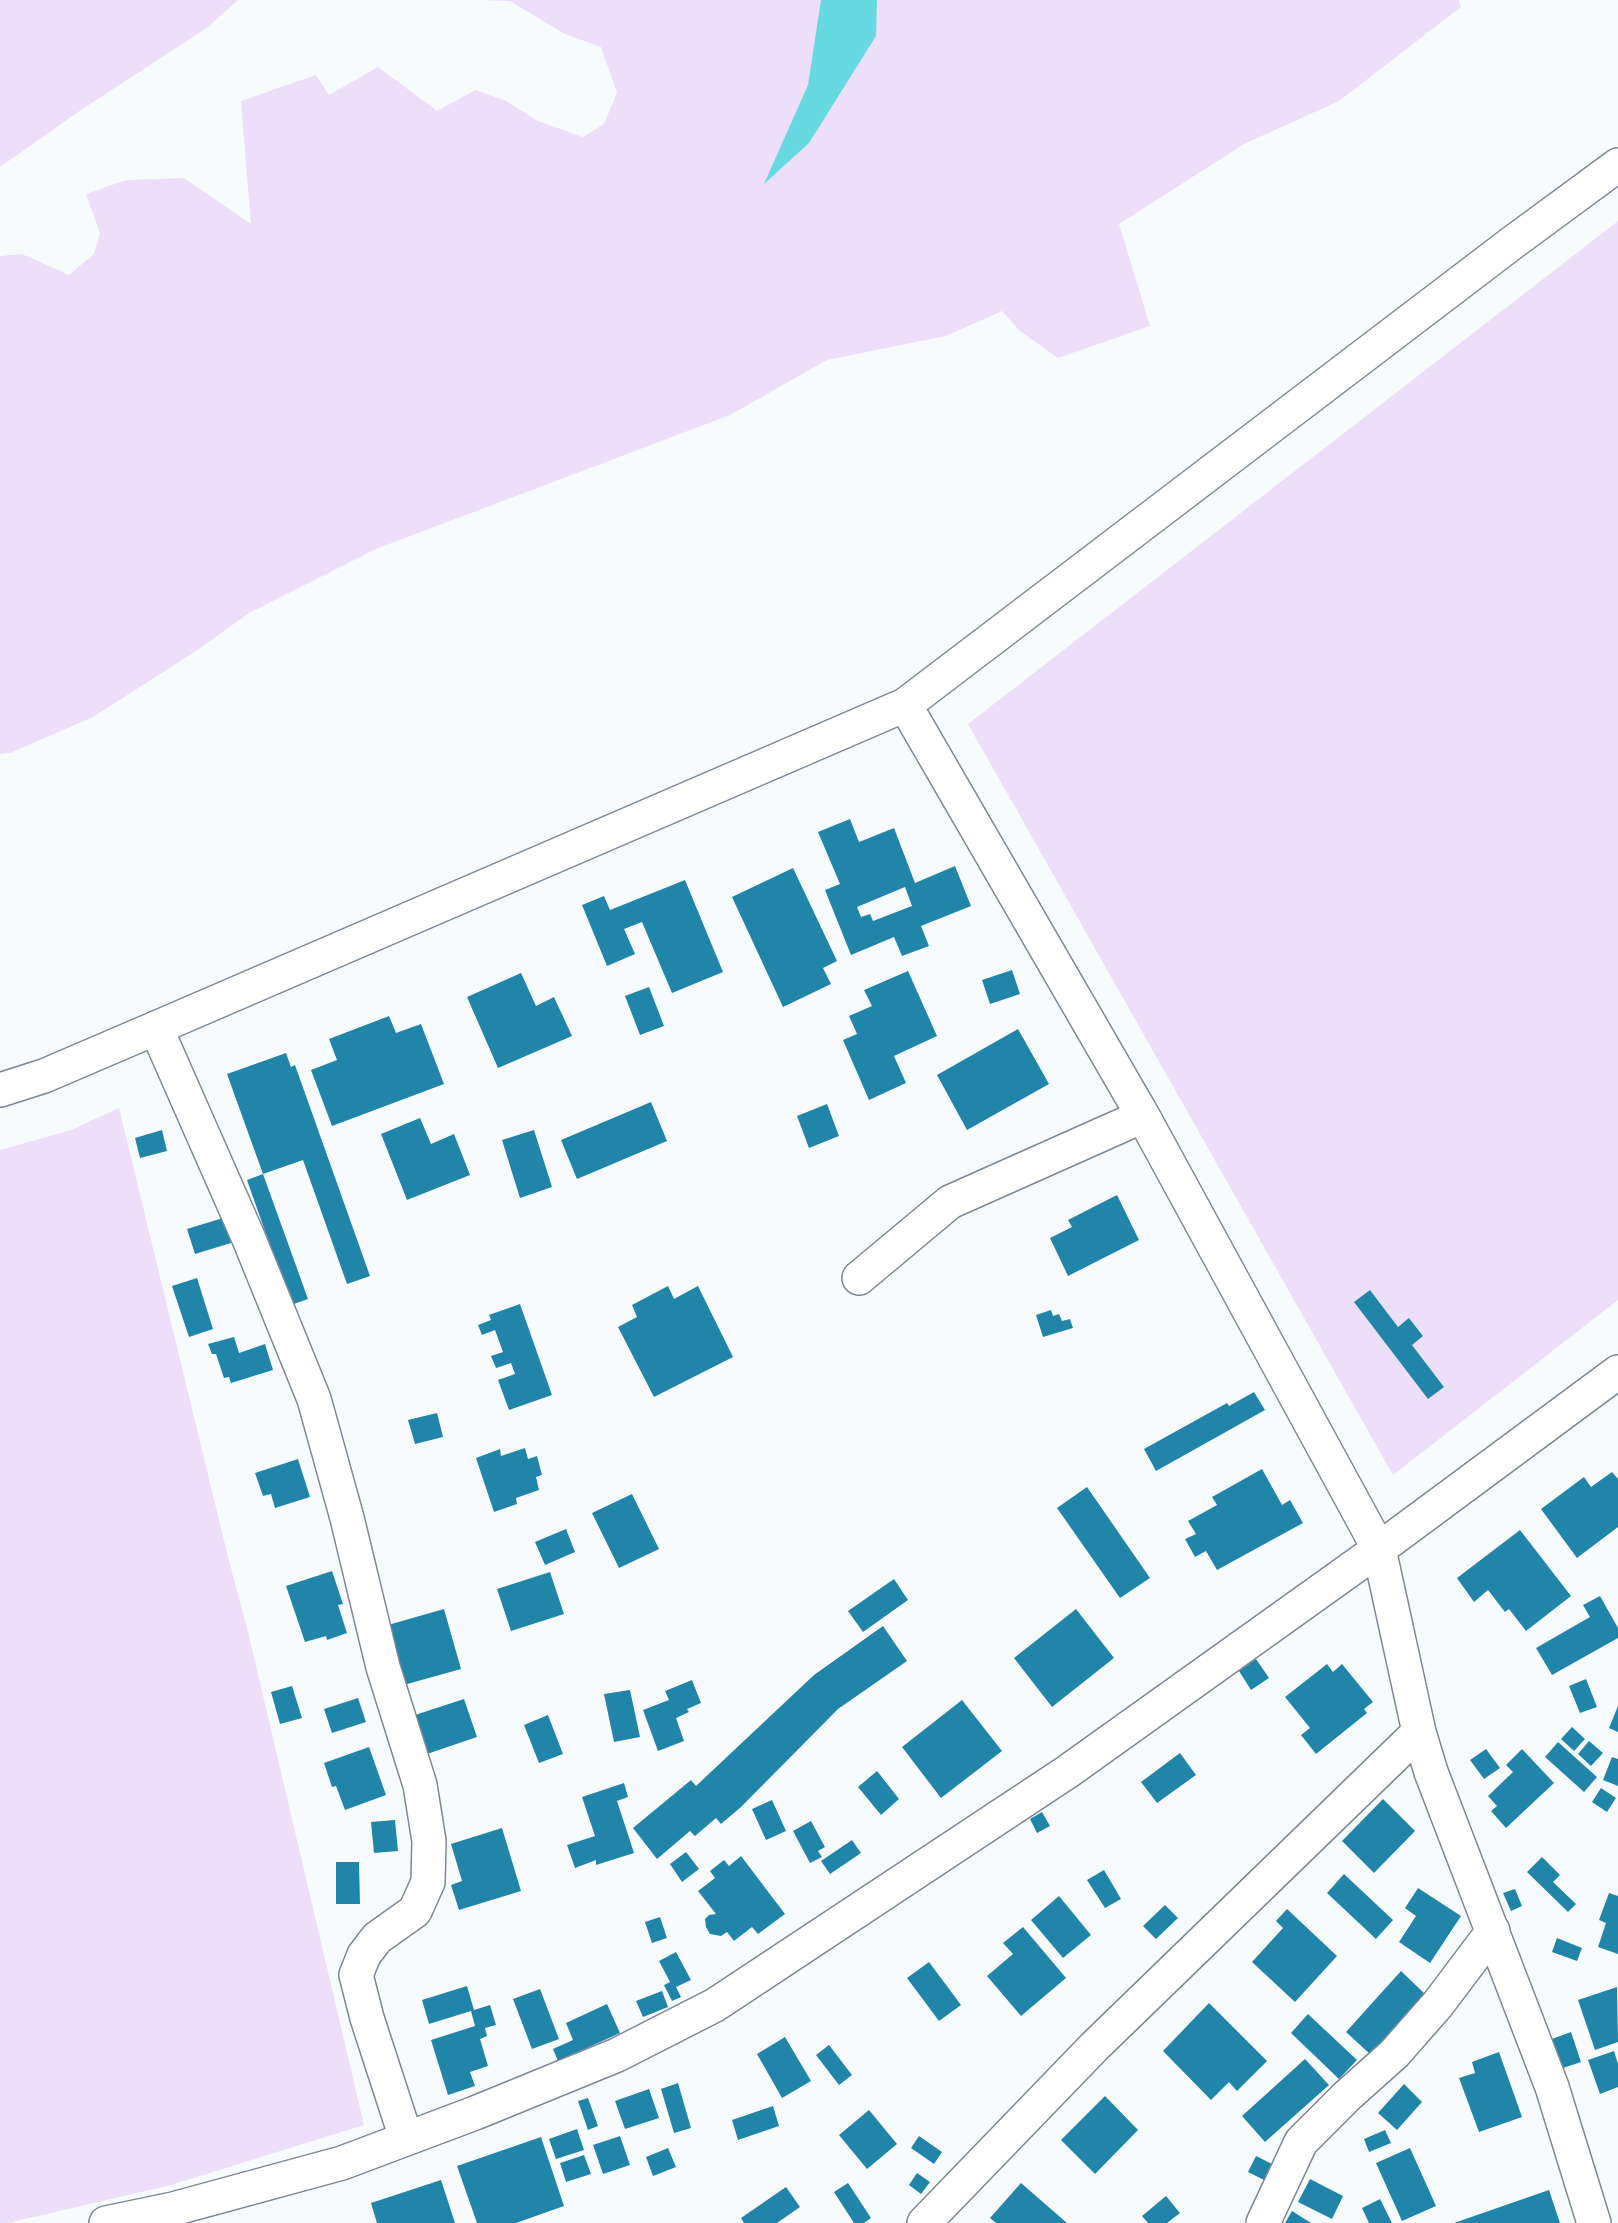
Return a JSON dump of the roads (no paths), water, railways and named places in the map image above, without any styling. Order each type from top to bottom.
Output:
[{"type":"street","points":[[0,1089],[44,1076],[905,705],[1493,257],[1618,165]]},
{"type":"street","points":[[905,705],[1143,1116],[1379,1548],[1419,1732],[1431,1772],[1552,2087],[1594,2223]]},
{"type":"street","points":[[156,1028],[249,1239],[314,1399],[348,1518],[383,1667],[420,1785],[429,1841],[428,1882],[415,1911],[377,1938],[364,1955],[356,1975],[406,2138]]},
{"type":"street","points":[[859,1278],[950,1202],[1143,1116]]},
{"type":"street","points":[[106,2223],[173,2209],[342,2163],[475,2114],[617,2055],[715,2005],[1067,1772],[1379,1548],[1618,1372]]},
{"type":"street","points":[[924,2223],[1094,2047],[1419,1732]]},
{"type":"street","points":[[1263,2223],[1301,2142],[1394,2054],[1438,2004],[1493,1930]]},
{"type":"water","points":[[821,0],[877,0],[876,36],[809,143],[764,184],[808,85]]}]
